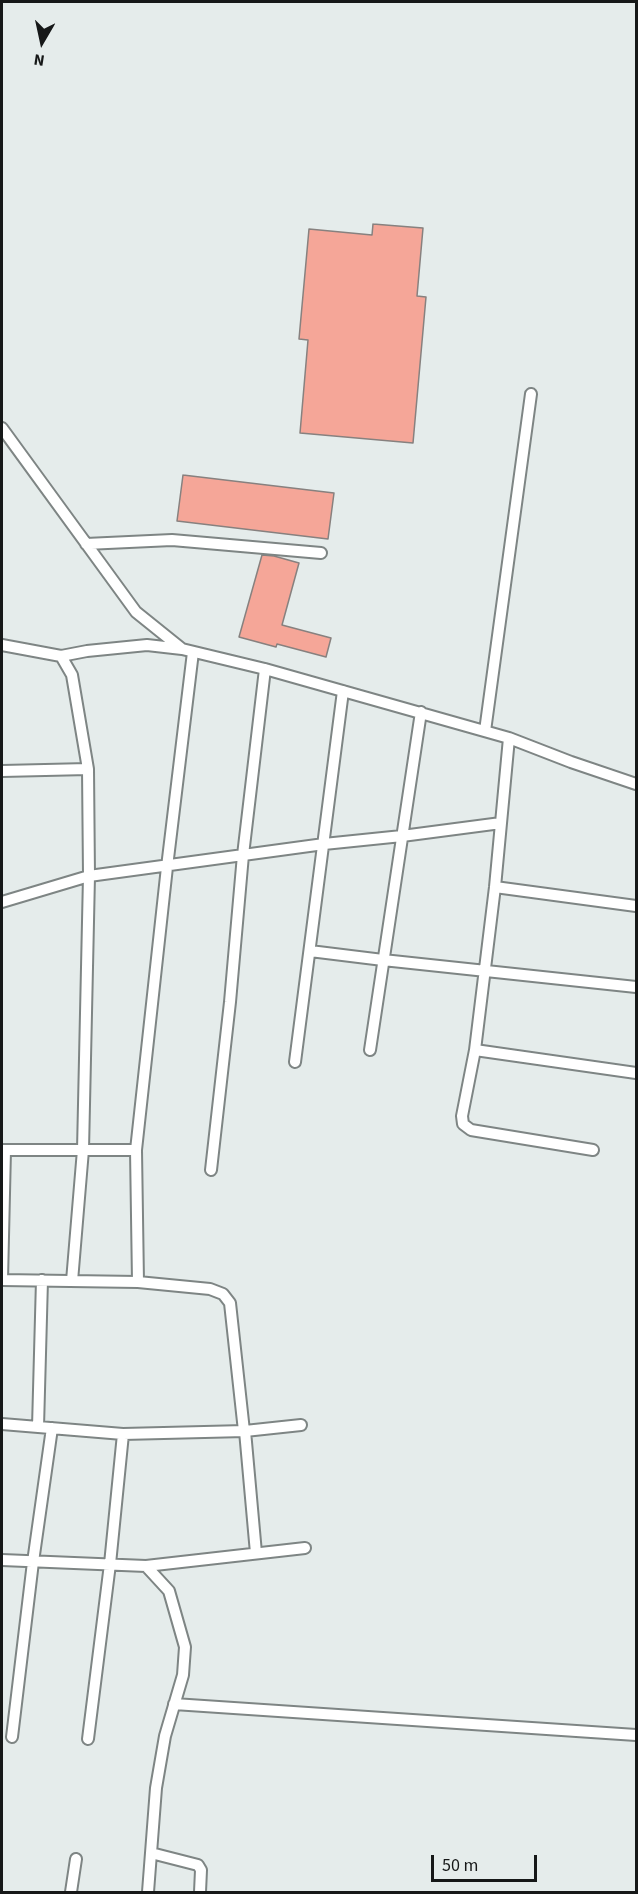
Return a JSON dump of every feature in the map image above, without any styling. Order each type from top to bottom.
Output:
[{"type":"street","points":[[486,731],[531,394]]},
{"type":"street","points":[[2,428],[136,612],[188,650]]},
{"type":"street","points":[[86,544],[172,540],[321,553]]},
{"type":"street","points":[[2,645],[61,656],[147,645],[188,650],[265,669],[486,731],[636,784]]},
{"type":"street","points":[[138,1282],[136,1150],[188,650]]},
{"type":"street","points":[[61,656],[72,675],[88,769],[89,876],[83,1150],[72,1281]]},
{"type":"street","points":[[211,1170],[230,1002],[243,855],[265,669]]},
{"type":"street","points":[[296,1062],[344,691]]},
{"type":"street","points":[[370,1050],[421,712]]},
{"type":"street","points":[[509,738],[495,887],[475,1050],[462,1116],[463,1124],[471,1131],[593,1150]]},
{"type":"street","points":[[2,771],[88,769]]},
{"type":"street","points":[[2,902],[89,876],[501,823]]},
{"type":"street","points":[[495,887],[636,906]]},
{"type":"street","points":[[310,951],[636,987]]},
{"type":"street","points":[[475,1050],[636,1073]]},
{"type":"street","points":[[136,1150],[3,1150],[2,1280],[138,1282],[210,1289],[223,1294],[230,1303],[256,1553]]},
{"type":"street","points":[[38,1427],[42,1281]]},
{"type":"street","points":[[2,1424],[123,1434],[244,1431],[301,1425]]},
{"type":"street","points":[[12,1737],[52,1428]]},
{"type":"street","points":[[88,1739],[110,1564],[123,1434]]},
{"type":"street","points":[[2,1560],[146,1566],[305,1548]]},
{"type":"street","points":[[146,1566],[169,1591],[185,1647],[183,1675],[165,1736],[156,1788],[148,1893]]},
{"type":"street","points":[[174,1704],[636,1735]]},
{"type":"street","points":[[151,1853],[198,1865],[201,1870],[200,1893]]},
{"type":"street","points":[[71,1893],[76,1859]]},
{"type":"building","points":[[373,224],[423,228],[417,296],[426,297],[413,443],[300,433],[308,340],[299,339],[309,229],[372,235]]},
{"type":"building","points":[[183,475],[334,493],[328,539],[177,521]]},
{"type":"building","points":[[262,555],[299,563],[282,625],[331,638],[326,657],[239,637]]}]
